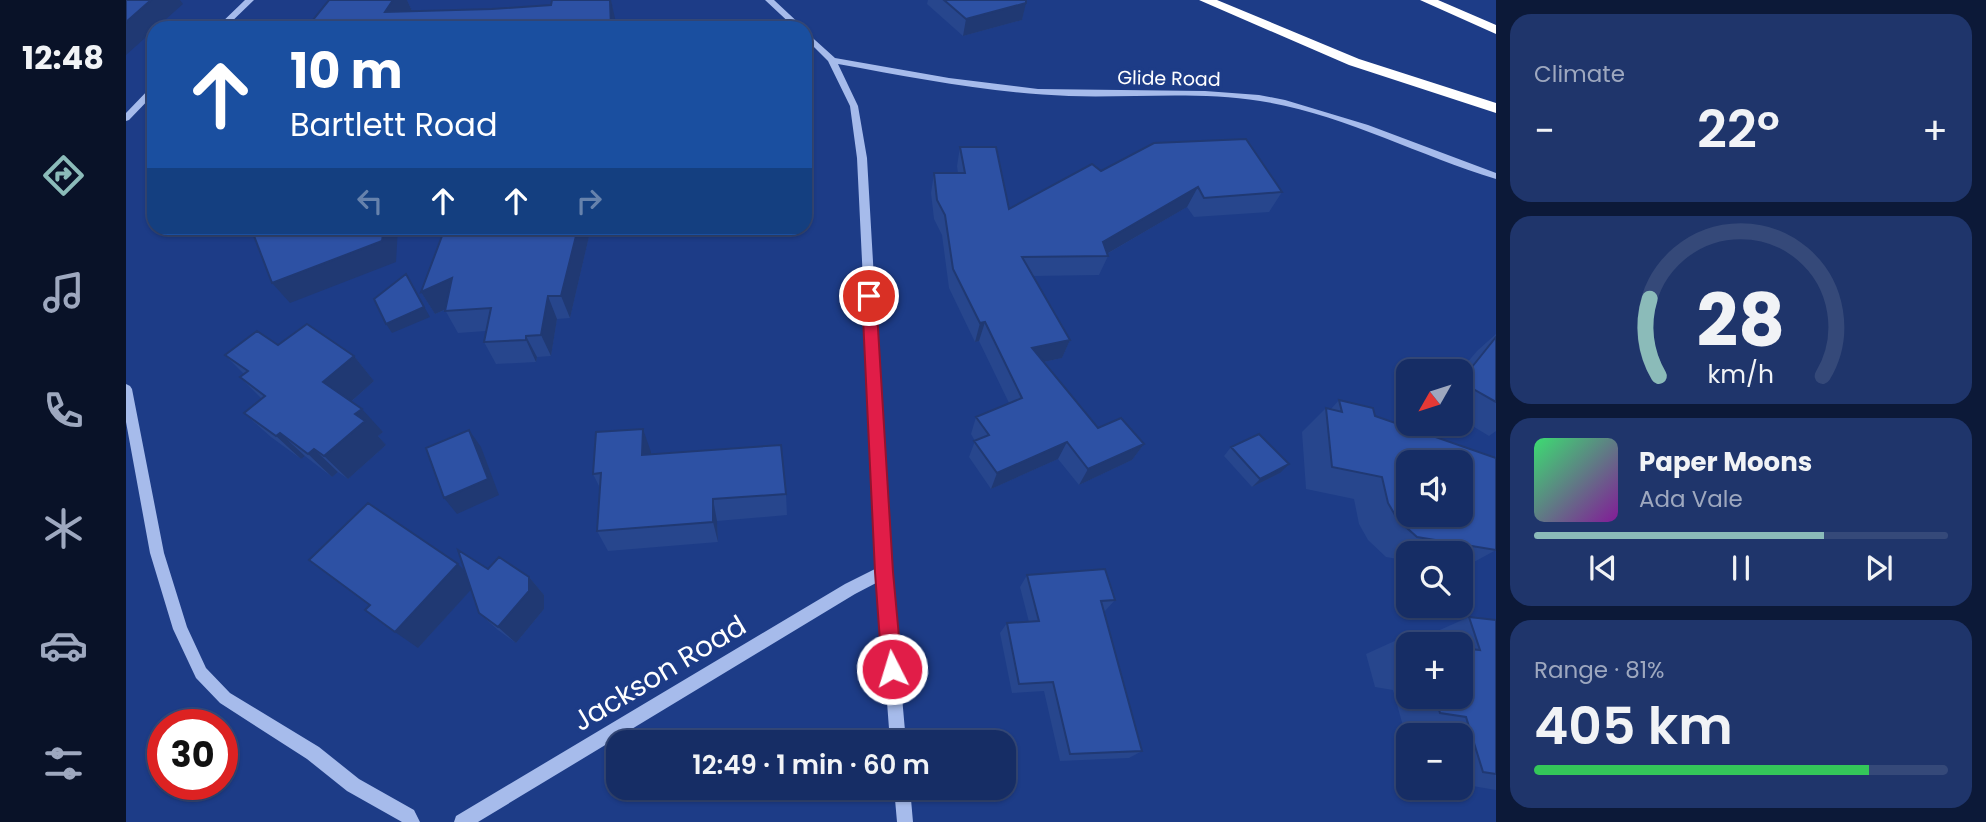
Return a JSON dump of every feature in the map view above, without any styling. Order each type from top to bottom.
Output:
[{"type":"highway","points":[[1206,0],[1354,62],[1496,108]]},
{"type":"highway","points":[[1427,0],[1496,30]]},
{"type":"street","points":[[228,21],[250,0]]},
{"type":"street","points":[[769,0],[792,21]]},
{"type":"street","points":[[812,40],[832,60],[854,106],[862,158],[884,572],[897,730]]},
{"type":"street","name":"Glide Road","points":[[832,60],[946,83],[1067,93],[1192,94],[1285,103],[1496,176]]},
{"type":"street","points":[[126,118],[147,96]]},
{"type":"street","points":[[126,389],[157,552],[180,629],[201,673],[225,698],[313,752],[353,785],[408,816],[412,822]]},
{"type":"street","name":"Jackson Road","points":[[462,822],[850,589],[884,572]]},
{"type":"street","points":[[903,800],[905,822]]},
{"type":"building","points":[[126,0],[151,0],[126,22]]},
{"type":"building","points":[[329,0],[393,0],[385,12],[551,5],[552,0],[610,0],[611,21],[312,21]]},
{"type":"building","points":[[944,0],[1026,0],[1026,3],[966,19]]},
{"type":"building","points":[[1246,139],[1282,192],[1204,198],[1198,187],[1103,242],[1108,256],[1022,257],[1070,340],[1032,348],[1098,428],[1121,418],[1144,444],[1088,469],[1067,442],[997,473],[974,441],[989,435],[976,417],[1022,398],[985,322],[980,323],[953,269],[945,215],[937,200],[934,173],[965,173],[960,147],[996,147],[1009,209],[1092,164],[1101,171],[1154,143]]},
{"type":"building","points":[[254,235],[383,235],[382,241],[272,283]]},
{"type":"building","points":[[442,235],[576,235],[561,296],[548,296],[541,335],[526,336],[526,340],[484,342],[491,308],[445,311],[452,278],[421,292]]},
{"type":"building","points":[[406,274],[424,307],[386,324],[374,299]]},
{"type":"building","points":[[307,324],[354,356],[323,382],[362,409],[355,414],[365,421],[324,456],[314,449],[308,454],[280,433],[276,436],[244,413],[265,396],[240,377],[248,371],[225,355],[257,331],[278,345]]},
{"type":"building","points":[[1496,337],[1496,402],[1474,389],[1474,364]]},
{"type":"building","points":[[1339,400],[1373,408],[1375,416],[1396,423],[1396,436],[1433,436],[1473,450],[1396,450],[1396,517],[1388,503],[1382,477],[1332,467],[1326,408],[1342,412]]},
{"type":"building","points":[[643,429],[642,455],[781,445],[786,494],[713,499],[713,522],[597,531],[601,473],[593,474],[596,432]]},
{"type":"building","points":[[469,430],[488,479],[444,498],[426,448]]},
{"type":"building","points":[[1259,434],[1289,464],[1260,479],[1231,447]]},
{"type":"building","points":[[1473,450],[1496,458],[1496,550],[1473,546],[1473,541],[1441,541],[1417,537],[1406,527],[1473,527]]},
{"type":"building","points":[[368,503],[458,564],[395,632],[365,610],[370,605],[309,560]]},
{"type":"building","points":[[458,550],[488,569],[499,557],[529,577],[529,591],[498,627],[479,613]]},
{"type":"building","points":[[1105,569],[1115,600],[1101,601],[1142,751],[1070,754],[1053,682],[1019,684],[1007,623],[1039,621],[1027,575]]},
{"type":"building","points":[[1469,618],[1496,620],[1496,774],[1483,772],[1473,740],[1473,723],[1468,723],[1466,717],[1440,713],[1439,709],[1473,709],[1473,649],[1480,650]]},
{"type":"route","points":[[869,296],[892,669]]}]
